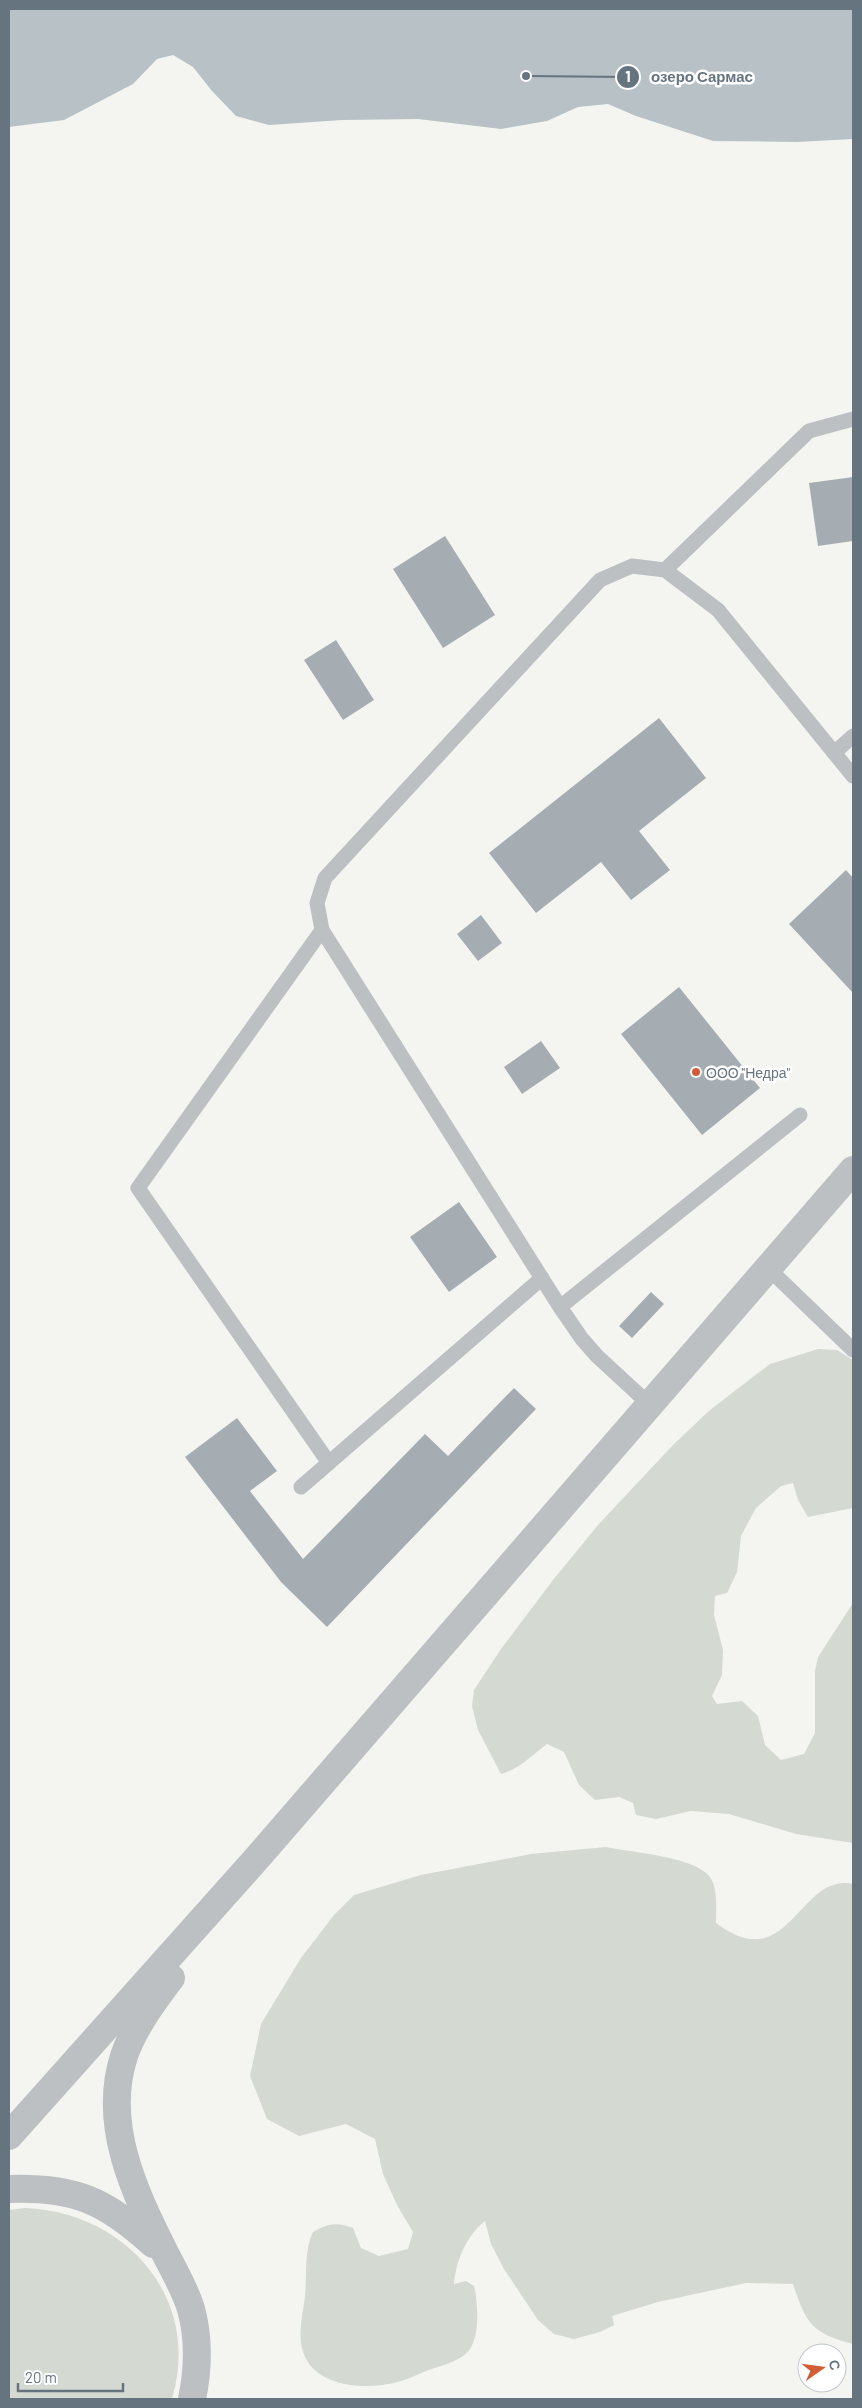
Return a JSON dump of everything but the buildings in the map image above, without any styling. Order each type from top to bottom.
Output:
[{"type":"street","points":[[9,2136],[258,1857],[769,1270],[853,1170]]},
{"type":"street","points":[[192,2399],[196,2381],[197,2340],[190,2309],[130,2180],[118,2120],[119,2080],[124,2055],[144,2015],[258,1857]]},
{"type":"street","points":[[9,2189],[41,2188],[73,2194],[100,2204],[128,2220],[149,2240],[176,2276]]},
{"type":"lane","points":[[665,570],[809,431],[853,419]]},
{"type":"lane","points":[[650,1405],[597,1356],[582,1339],[322,930],[317,903],[325,878],[600,580],[632,566],[665,570],[718,610],[853,776]]},
{"type":"lane","points":[[834,752],[853,736]]},
{"type":"lane","points":[[322,930],[138,1188],[328,1463]]},
{"type":"lane","points":[[560,1307],[800,1115]]},
{"type":"lane","points":[[769,1270],[853,1350]]},
{"type":"lane","points":[[301,1487],[542,1278]]},
{"type":"shaded area","points":[[9,9],[853,9],[853,139],[797,142],[713,141],[636,116],[608,104],[578,107],[547,121],[501,129],[418,119],[342,120],[269,125],[236,116],[212,91],[193,67],[173,55],[157,59],[133,84],[64,120],[9,127]]},
{"type":"shaded area","points":[[818,1349],[837,1350],[853,1360],[853,1508],[808,1517],[798,1500],[793,1483],[781,1486],[756,1508],[741,1536],[737,1572],[727,1593],[715,1596],[714,1615],[723,1650],[722,1675],[712,1696],[717,1704],[742,1701],[758,1716],[765,1745],[781,1760],[804,1754],[815,1733],[815,1671],[818,1657],[853,1603],[853,1843],[796,1834],[729,1814],[691,1811],[656,1819],[636,1815],[633,1803],[619,1797],[595,1800],[579,1785],[564,1752],[547,1744],[520,1765],[501,1774],[478,1730],[472,1706],[474,1690],[501,1649],[553,1580],[598,1525],[674,1444],[710,1410],[770,1364]]},
{"type":"shaded area","points":[[606,1847],[662,1856],[702,1870],[713,1882],[716,1899],[716,1923],[741,1937],[761,1939],[777,1932],[819,1893],[834,1885],[853,1884],[853,2344],[828,2335],[812,2325],[802,2308],[793,2284],[746,2283],[658,2302],[612,2316],[614,2325],[600,2332],[574,2339],[554,2334],[538,2320],[504,2269],[491,2244],[485,2221],[467,2241],[455,2275],[454,2284],[466,2281],[474,2286],[475,2293],[477,2327],[473,2343],[466,2353],[450,2363],[404,2380],[372,2386],[345,2384],[321,2375],[305,2357],[301,2343],[307,2255],[313,2232],[333,2224],[353,2228],[361,2248],[379,2256],[408,2249],[413,2232],[397,2205],[383,2174],[375,2139],[346,2124],[299,2136],[267,2119],[250,2076],[261,2024],[301,1958],[334,1915],[354,1895],[421,1875],[531,1854]]},
{"type":"shaded area","points":[[25,2208],[62,2213],[95,2225],[124,2244],[148,2267],[165,2295],[176,2327],[178,2362],[172,2399],[9,2399],[9,2210]]},
{"type":"place","name":"озеро Сармас","points":[[526,76]]},
{"type":"place","name":"ООО \"Недра\"","points":[[696,1072]]}]
